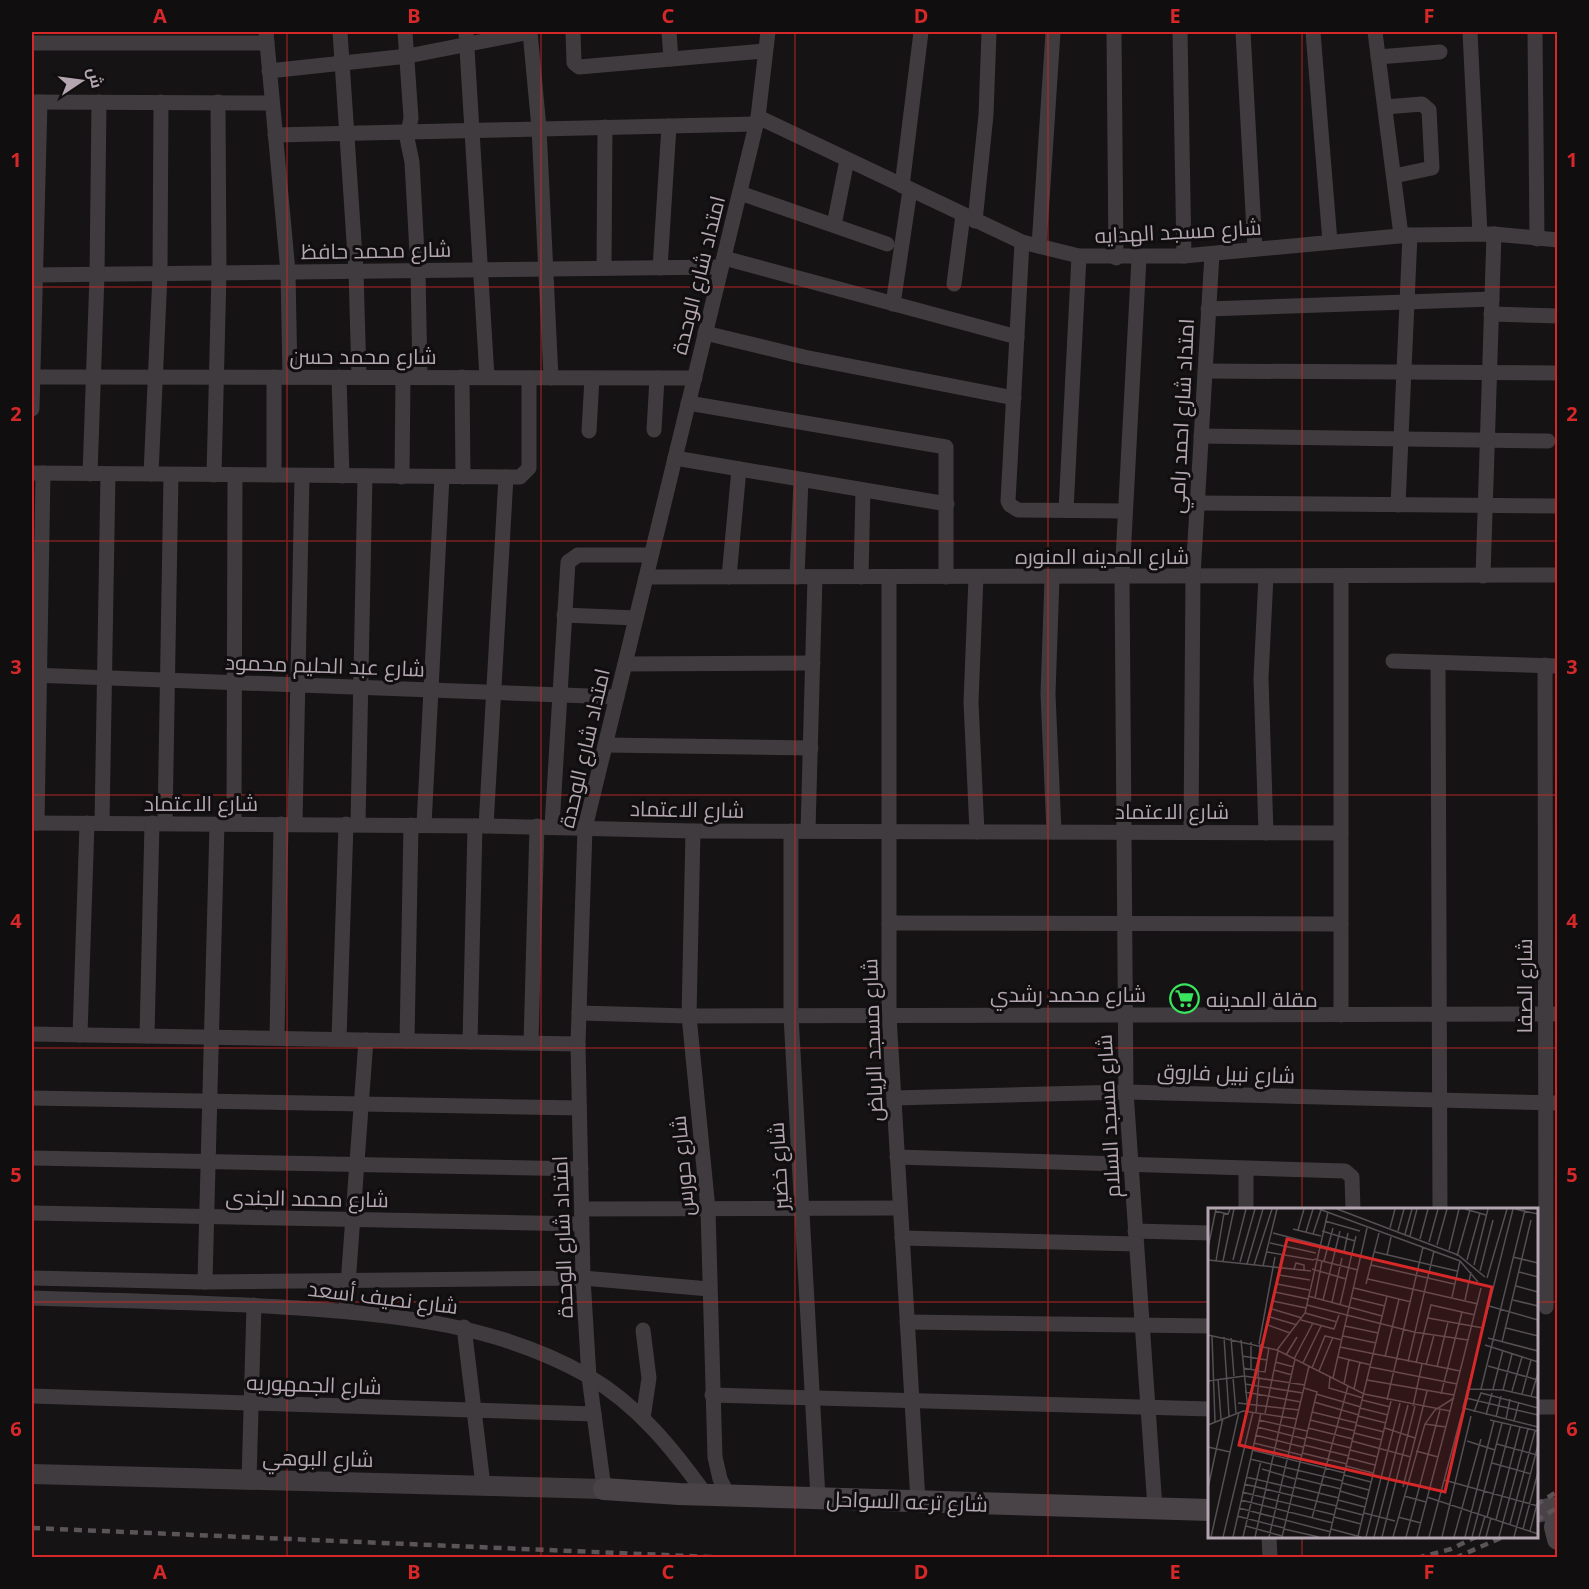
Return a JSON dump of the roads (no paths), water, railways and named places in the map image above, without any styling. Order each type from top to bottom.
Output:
[{"type":"main road","name":"شارع ترعه السواحل","points":[[604,1489],[706,1495],[1208,1510]]},
{"type":"main road","points":[[1538,1512],[1557,1507]]},
{"type":"main road","points":[[1557,1513],[1557,1539]]},
{"type":"street","points":[[340,32],[344,64],[356,271],[359,377]]},
{"type":"street","points":[[405,32],[411,118],[408,131],[418,271],[420,377]]},
{"type":"street","points":[[269,71],[408,56],[467,38],[530,32],[539,128],[551,378]]},
{"type":"street","points":[[573,32],[576,66],[765,51]]},
{"type":"street","points":[[669,32],[671,59]]},
{"type":"street","name":"امتداد شارع الوحدة","points":[[604,1489],[589,1377],[583,1278],[578,1044],[585,828],[757,121],[768,32]]},
{"type":"street","points":[[892,304],[907,188],[921,32]]},
{"type":"street","points":[[954,284],[969,218],[986,115],[989,32]]},
{"type":"street","points":[[1038,246],[1053,32]]},
{"type":"street","points":[[1114,32],[1116,258]]},
{"type":"street","points":[[1180,32],[1184,256]]},
{"type":"street","points":[[1243,32],[1255,249]]},
{"type":"street","points":[[1313,32],[1330,242]]},
{"type":"street","points":[[1375,32],[1394,176],[1406,235],[1407,302],[1398,505]]},
{"type":"street","points":[[1470,32],[1491,307],[1483,576]]},
{"type":"street","points":[[1535,32],[1537,239]]},
{"type":"street","points":[[32,43],[117,37],[266,37],[288,272],[274,475]]},
{"type":"street","points":[[467,38],[487,377]]},
{"type":"street","points":[[1378,57],[1440,52]]},
{"type":"street","points":[[32,410],[36,102],[272,103]]},
{"type":"street","points":[[90,474],[97,275],[99,102]]},
{"type":"street","points":[[151,474],[160,274],[161,102]]},
{"type":"street","points":[[214,475],[219,273],[218,102]]},
{"type":"street","points":[[1385,107],[1422,104],[1429,110],[1431,168],[1394,176]]},
{"type":"street","points":[[275,135],[669,126],[757,121]]},
{"type":"street","name":"شارع مسجد الهدايه","points":[[757,121],[848,160],[1022,242],[1079,256],[1138,258],[1184,256],[1406,235],[1487,234],[1557,240]]},
{"type":"street","points":[[660,268],[669,126]]},
{"type":"street","points":[[604,268],[605,127]]},
{"type":"street","points":[[834,225],[848,160]]},
{"type":"street","points":[[740,193],[887,244]]},
{"type":"street","points":[[1022,242],[1010,505],[1018,510],[1125,511]]},
{"type":"street","name":"امتداد شارع احمد رامي","points":[[1191,832],[1193,576],[1212,254]]},
{"type":"street","points":[[1066,510],[1079,256]]},
{"type":"street","name":"شارع مسجد السلام","points":[[1138,258],[1122,577],[1126,1092],[1155,1509]]},
{"type":"street","name":"شارع محمد حافظ","points":[[34,275],[660,268],[722,263],[1017,337]]},
{"type":"street","points":[[1208,309],[1407,302],[1491,307],[1557,316]]},
{"type":"street","points":[[705,333],[804,357],[1014,398]]},
{"type":"street","points":[[1204,371],[1557,373]]},
{"type":"street","name":"شارع محمد حسن","points":[[32,377],[695,378]]},
{"type":"street","points":[[339,377],[342,476]]},
{"type":"street","points":[[402,477],[404,377]]},
{"type":"street","points":[[462,377],[463,477]]},
{"type":"street","points":[[34,823],[37,473],[520,477],[529,468],[529,378]]},
{"type":"street","points":[[589,431],[592,378]]},
{"type":"street","points":[[654,430],[657,378]]},
{"type":"street","points":[[688,403],[946,447],[946,577]]},
{"type":"street","points":[[1201,436],[1548,441]]},
{"type":"street","points":[[675,458],[947,504]]},
{"type":"street","points":[[729,577],[739,469]]},
{"type":"street","points":[[80,1035],[104,678],[108,474]]},
{"type":"street","points":[[147,1036],[168,680],[171,475]]},
{"type":"street","points":[[234,824],[235,475]]},
{"type":"street","points":[[277,1038],[297,685],[302,476]]},
{"type":"street","points":[[339,1039],[361,687],[365,476]]},
{"type":"street","points":[[407,1041],[418,825],[431,690],[442,477]]},
{"type":"street","points":[[470,1042],[480,826],[493,692],[506,477]]},
{"type":"street","points":[[797,577],[801,480]]},
{"type":"street","points":[[861,577],[863,490]]},
{"type":"street","points":[[1197,503],[1557,506]]},
{"type":"street","points":[[531,1043],[544,826],[559,695],[567,566],[570,558],[578,555],[651,555]]},
{"type":"street","name":"شارع المدينه المنوره","points":[[646,577],[1052,578],[1557,575]]},
{"type":"street","points":[[1266,576],[1262,678],[1266,833]]},
{"type":"street","points":[[1341,576],[1341,1015]]},
{"type":"street","points":[[808,830],[815,577]]},
{"type":"street","name":"شارع مسجد الرياض","points":[[890,577],[889,1016],[918,1501]]},
{"type":"street","points":[[976,577],[971,702],[977,832]]},
{"type":"street","points":[[1052,578],[1048,694],[1054,832]]},
{"type":"street","points":[[564,615],[636,618]]},
{"type":"street","points":[[1393,661],[1551,666]]},
{"type":"street","points":[[625,664],[813,663]]},
{"type":"street","points":[[1438,663],[1440,1208]]},
{"type":"street","name":"شارع الصفا","points":[[1546,1307],[1551,1103],[1551,666]]},
{"type":"street","name":"شارع عبد الحليم محمود","points":[[36,675],[617,697]]},
{"type":"street","points":[[605,745],[811,748]]},
{"type":"street","name":"شارع الاعتماد","points":[[34,823],[544,826],[693,831],[1341,833]]},
{"type":"street","points":[[205,1282],[217,824]]},
{"type":"street","name":"شارع حورس","points":[[693,831],[689,1016],[708,1209],[715,1457],[720,1479],[728,1495]]},
{"type":"street","name":"شارع خضير","points":[[791,831],[791,1016],[818,1498]]},
{"type":"street","points":[[889,923],[1341,924]]},
{"type":"street","name":"شارع محمد رشدي","points":[[579,1013],[689,1016],[1551,1014]]},
{"type":"street","points":[[32,1034],[578,1044]]},
{"type":"street","points":[[346,1311],[366,1040]]},
{"type":"street","name":"شارع نبيل فاروق","points":[[894,1098],[1126,1092],[1551,1103]]},
{"type":"street","points":[[32,1098],[579,1108]]},
{"type":"street","points":[[897,1157],[1345,1171],[1351,1174],[1353,1208]]},
{"type":"street","points":[[32,1158],[581,1169]]},
{"type":"street","points":[[1246,1169],[1246,1208]]},
{"type":"street","name":"شارع محمد الجندى","points":[[32,1213],[353,1220],[582,1217],[708,1209],[900,1208]]},
{"type":"street","points":[[902,1238],[1136,1238],[1208,1233]]},
{"type":"street","name":"شارع نصيف أسعد","points":[[32,1278],[205,1282],[583,1278],[710,1289]]},
{"type":"street","name":"شارع نصيف أسعد","points":[[32,1298],[254,1305],[346,1311],[389,1314],[464,1327],[531,1348],[589,1377],[643,1418],[681,1459],[706,1495]]},
{"type":"street","points":[[249,1480],[254,1305]]},
{"type":"street","points":[[907,1322],[1208,1326]]},
{"type":"street","points":[[464,1327],[483,1485]]},
{"type":"street","points":[[643,1418],[650,1378],[644,1330]]},
{"type":"street","points":[[712,1395],[1208,1409]]},
{"type":"street","name":"شارع الجمهوريه","points":[[32,1396],[594,1414]]},
{"type":"street","points":[[1538,1407],[1557,1407]]},
{"type":"street","name":"شارع البوهي","points":[[32,1474],[604,1489]]},
{"type":"street","points":[[1269,1538],[1270,1557]]},
{"type":"railway","points":[[1538,1504],[1558,1491]]},
{"type":"railway","points":[[1538,1520],[1558,1507]]},
{"type":"railway","points":[[32,1528],[735,1558]]},
{"type":"railway","points":[[1417,1558],[1451,1549],[1474,1538]]},
{"type":"railway","points":[[1455,1558],[1500,1538]]},
{"type":"place","name":"مقلة المدينه","points":[[1185,999]]}]
